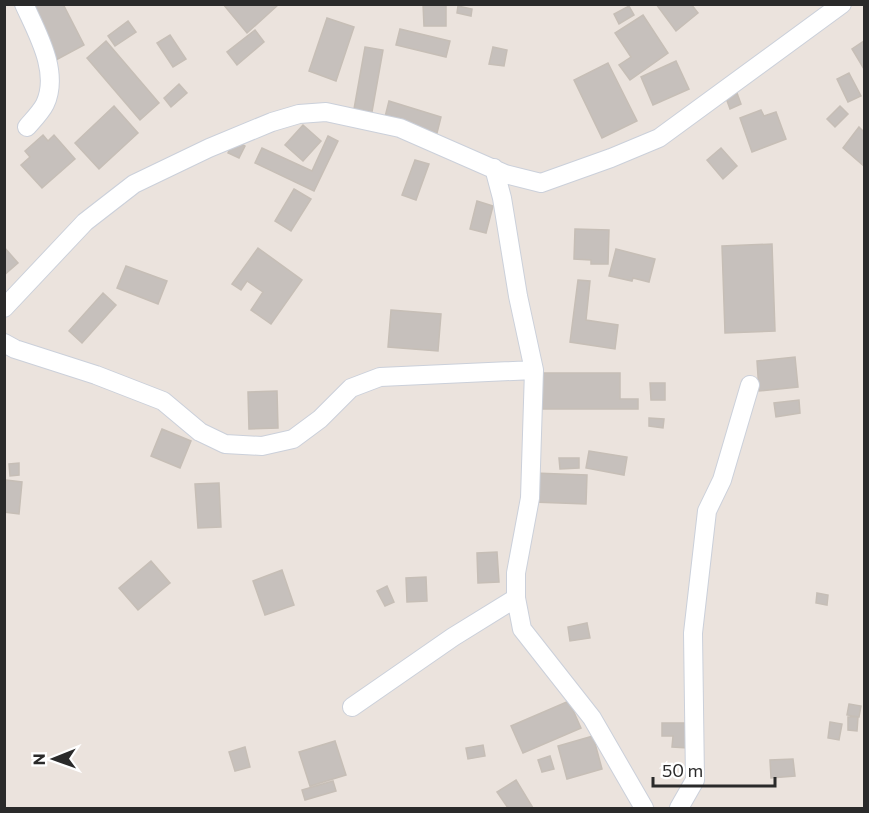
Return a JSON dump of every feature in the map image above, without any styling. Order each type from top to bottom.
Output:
[{"type":"street","points":[[24,4],[44,48],[49,89],[45,105],[27,127]]},
{"type":"street","points":[[4,308],[85,222],[134,184],[209,148],[290,116],[326,112],[400,128],[505,174],[541,183],[659,138],[842,4]]},
{"type":"street","points":[[494,168],[502,198],[518,296],[534,370],[530,498],[516,573],[516,597],[522,629],[592,718],[644,808]]},
{"type":"street","points":[[4,343],[163,401],[200,432],[225,444],[262,446],[293,439],[320,419],[351,388],[380,377],[534,370]]},
{"type":"street","points":[[679,808],[694,780],[693,633],[707,512],[722,480],[750,385]]},
{"type":"street","points":[[352,708],[453,637],[516,597]]},
{"type":"building","points":[[27,4],[63,4],[84,45],[56,60]]},
{"type":"building","points":[[223,4],[279,4],[247,33]]},
{"type":"building","points":[[423,4],[446,4],[446,26],[424,26]]},
{"type":"building","points":[[656,4],[691,4],[698,13],[676,31]]},
{"type":"building","points":[[458,6],[472,9],[471,16],[457,13]]},
{"type":"building","points":[[629,6],[634,15],[619,24],[614,14]]},
{"type":"building","points":[[643,15],[668,53],[630,80],[619,65],[631,57],[615,33]]},
{"type":"building","points":[[327,18],[354,27],[336,81],[309,71]]},
{"type":"building","points":[[128,21],[136,32],[115,46],[108,36]]},
{"type":"building","points":[[400,29],[450,41],[446,57],[396,45]]},
{"type":"building","points":[[255,30],[264,42],[237,65],[227,52]]},
{"type":"building","points":[[170,35],[186,59],[173,67],[157,43]]},
{"type":"building","points":[[106,41],[159,103],[140,120],[87,58]]},
{"type":"building","points":[[864,41],[864,69],[852,49]]},
{"type":"building","points":[[365,47],[383,50],[372,112],[354,109]]},
{"type":"building","points":[[493,47],[507,50],[504,66],[489,64]]},
{"type":"building","points":[[676,61],[689,89],[653,105],[641,77]]},
{"type":"building","points":[[608,63],[637,121],[602,138],[574,80]]},
{"type":"building","points":[[849,73],[861,96],[848,102],[837,79]]},
{"type":"building","points":[[179,84],[187,93],[171,107],[164,98]]},
{"type":"building","points":[[737,93],[741,104],[730,109],[726,98]]},
{"type":"building","points":[[389,101],[441,117],[437,133],[385,117]]},
{"type":"building","points":[[114,106],[138,133],[99,169],[75,143]]},
{"type":"building","points":[[840,106],[848,114],[835,127],[827,119]]},
{"type":"building","points":[[761,110],[764,116],[776,112],[786,139],[752,152],[740,118]]},
{"type":"building","points":[[303,125],[321,141],[303,161],[285,145]]},
{"type":"building","points":[[859,127],[864,132],[864,166],[843,148]]},
{"type":"building","points":[[43,135],[48,141],[54,135],[75,159],[42,188],[21,165],[30,157],[25,151]]},
{"type":"building","points":[[328,136],[338,141],[314,191],[255,163],[262,148],[312,171]]},
{"type":"building","points":[[234,140],[245,146],[239,158],[228,153]]},
{"type":"building","points":[[721,148],[737,166],[723,179],[707,160]]},
{"type":"building","points":[[415,160],[429,164],[416,200],[402,195]]},
{"type":"building","points":[[294,189],[311,199],[291,231],[275,221]]},
{"type":"building","points":[[477,201],[493,206],[486,233],[470,229]]},
{"type":"building","points":[[575,229],[609,230],[608,264],[591,264],[591,260],[574,259]]},
{"type":"building","points":[[772,244],[775,331],[725,333],[722,246]]},
{"type":"building","points":[[4,247],[18,263],[4,275]]},
{"type":"building","points":[[258,248],[302,280],[271,324],[251,310],[263,292],[247,281],[241,290],[232,284]]},
{"type":"building","points":[[616,249],[655,259],[649,282],[609,276]]},
{"type":"building","points":[[126,266],[167,281],[158,304],[117,288]]},
{"type":"building","points":[[578,280],[590,281],[586,320],[618,325],[615,349],[570,342]]},
{"type":"building","points":[[103,293],[116,305],[82,343],[69,331]]},
{"type":"building","points":[[391,310],[441,314],[438,351],[388,347]]},
{"type":"building","points":[[795,357],[798,387],[759,391],[757,361]]},
{"type":"building","points":[[542,373],[620,373],[620,399],[638,399],[638,409],[542,409]]},
{"type":"building","points":[[650,383],[665,383],[665,400],[651,400]]},
{"type":"building","points":[[277,391],[278,428],[249,429],[248,392]]},
{"type":"building","points":[[799,400],[800,413],[776,417],[774,403]]},
{"type":"building","points":[[649,418],[664,419],[663,428],[649,426]]},
{"type":"building","points":[[162,429],[191,441],[180,468],[151,456]]},
{"type":"building","points":[[589,451],[627,457],[624,475],[586,468]]},
{"type":"building","points":[[559,458],[579,458],[579,468],[560,469]]},
{"type":"building","points":[[19,463],[19,475],[10,476],[9,464]]},
{"type":"building","points":[[534,473],[587,475],[586,504],[533,502]]},
{"type":"building","points":[[6,480],[22,482],[19,514],[4,512]]},
{"type":"building","points":[[219,483],[221,527],[198,528],[195,484]]},
{"type":"building","points":[[497,552],[499,582],[478,583],[477,553]]},
{"type":"building","points":[[151,561],[170,583],[138,610],[119,588]]},
{"type":"building","points":[[282,570],[294,605],[265,615],[253,581]]},
{"type":"building","points":[[426,577],[427,601],[407,602],[406,578]]},
{"type":"building","points":[[387,586],[394,602],[385,606],[377,591]]},
{"type":"building","points":[[817,593],[828,595],[827,605],[816,603]]},
{"type":"building","points":[[587,623],[590,638],[570,641],[568,627]]},
{"type":"building","points":[[569,701],[581,728],[523,753],[511,726]]},
{"type":"building","points":[[849,704],[861,706],[859,717],[847,715]]},
{"type":"building","points":[[848,717],[858,717],[857,731],[848,730]]},
{"type":"building","points":[[830,722],[842,724],[839,740],[828,738]]},
{"type":"building","points":[[662,723],[688,723],[688,748],[672,747],[673,736],[662,736]]},
{"type":"building","points":[[593,736],[602,769],[567,779],[558,746]]},
{"type":"building","points":[[335,741],[346,775],[310,786],[299,752]]},
{"type":"building","points":[[483,745],[485,756],[468,759],[466,748]]},
{"type":"building","points":[[245,747],[250,767],[235,771],[229,752]]},
{"type":"building","points":[[550,756],[554,769],[542,772],[538,760]]},
{"type":"building","points":[[793,759],[795,776],[771,778],[770,760]]},
{"type":"building","points":[[516,780],[533,808],[508,808],[497,792]]},
{"type":"building","points":[[333,781],[336,791],[305,800],[302,790]]}]
